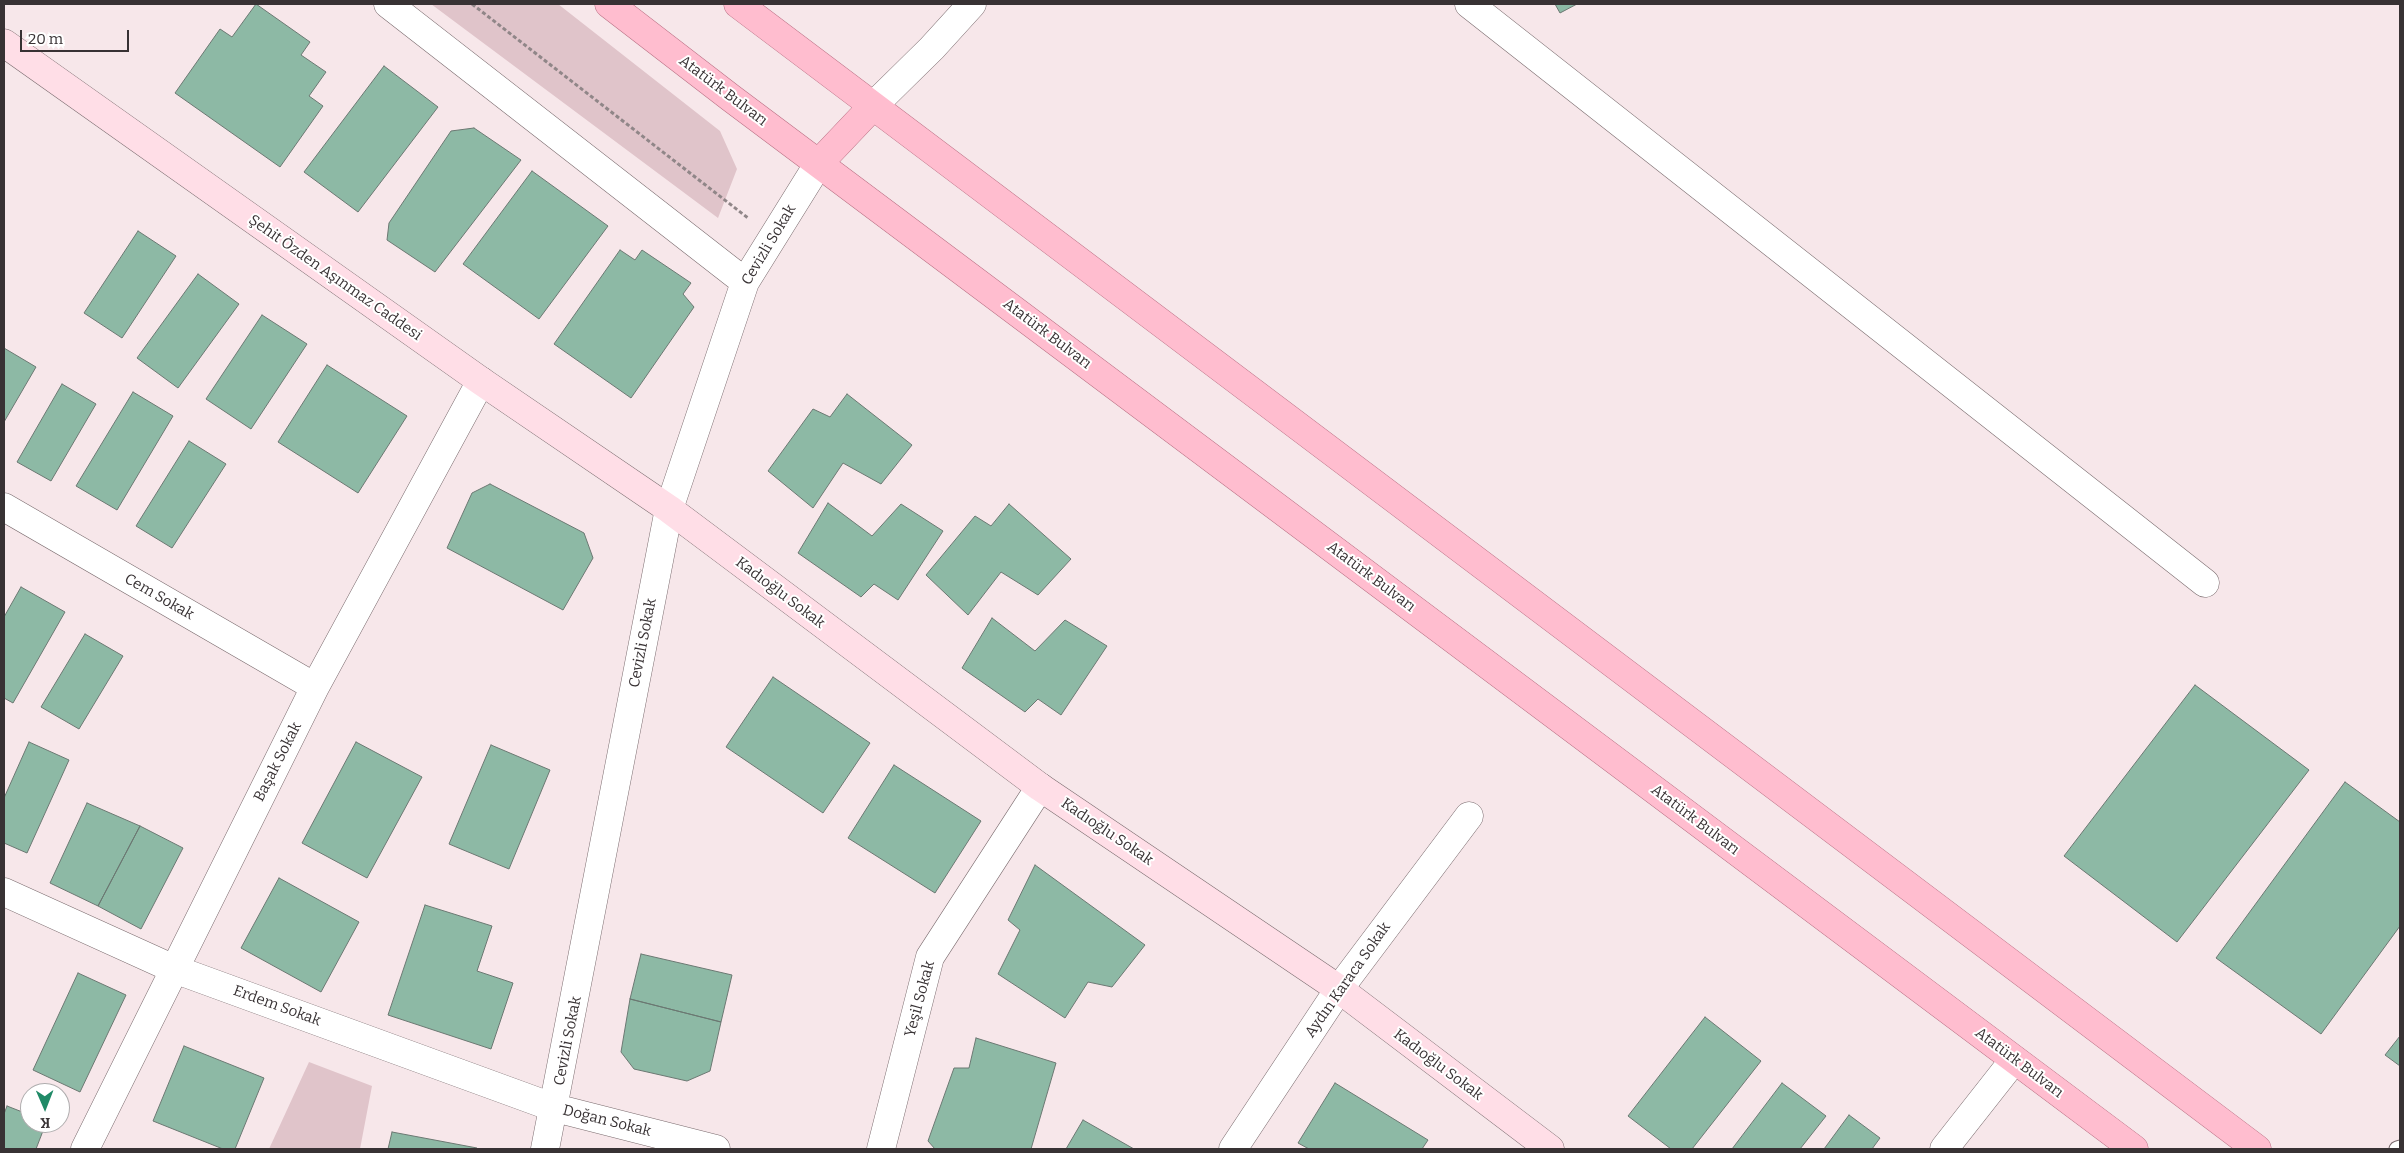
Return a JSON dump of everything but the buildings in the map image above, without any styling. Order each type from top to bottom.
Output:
[{"type":"main road","name":"Atatürk Bulvarı","points":[[610,4],[819,163],[2134,1149]]},
{"type":"main road","points":[[738,4],[2257,1149]]},
{"type":"main road","points":[[819,163],[873,106]]},
{"type":"street","points":[[388,4],[745,282]]},
{"type":"street","points":[[873,106],[932,48],[972,4]]},
{"type":"street","points":[[1469,4],[2206,583]]},
{"type":"street","name":"Şehit Özden Aşınmaz Caddesi","points":[[4,43],[481,381],[669,509]]},
{"type":"street","name":"Cevizli Sokak","points":[[545,1149],[555,1108],[669,509],[745,282],[819,163]]},
{"type":"street","name":"Başak Sokak","points":[[85,1149],[315,687],[481,381]]},
{"type":"street","name":"Cem Sokak","points":[[4,507],[315,687]]},
{"type":"street","name":"Kadıoğlu Sokak","points":[[669,509],[1040,787],[1339,989],[1550,1149]]},
{"type":"street","name":"Yeşil Sokak","points":[[881,1149],[930,957],[1040,787]]},
{"type":"street","name":"Aydın Karaca Sokak","points":[[1233,1149],[1339,989],[1470,816]]},
{"type":"street","name":"Erdem Sokak","points":[[4,892],[174,969],[555,1108]]},
{"type":"street","points":[[1944,1149],[2014,1060]]},
{"type":"street","name":"Doğan Sokak","points":[[555,1108],[716,1149]]},
{"type":"path","points":[[472,4],[772,238]]},
{"type":"shaded area","points":[[431,4],[558,4],[720,131],[737,169],[718,218]]},
{"type":"shaded area","points":[[309,1062],[372,1086],[360,1149],[269,1149]]}]
